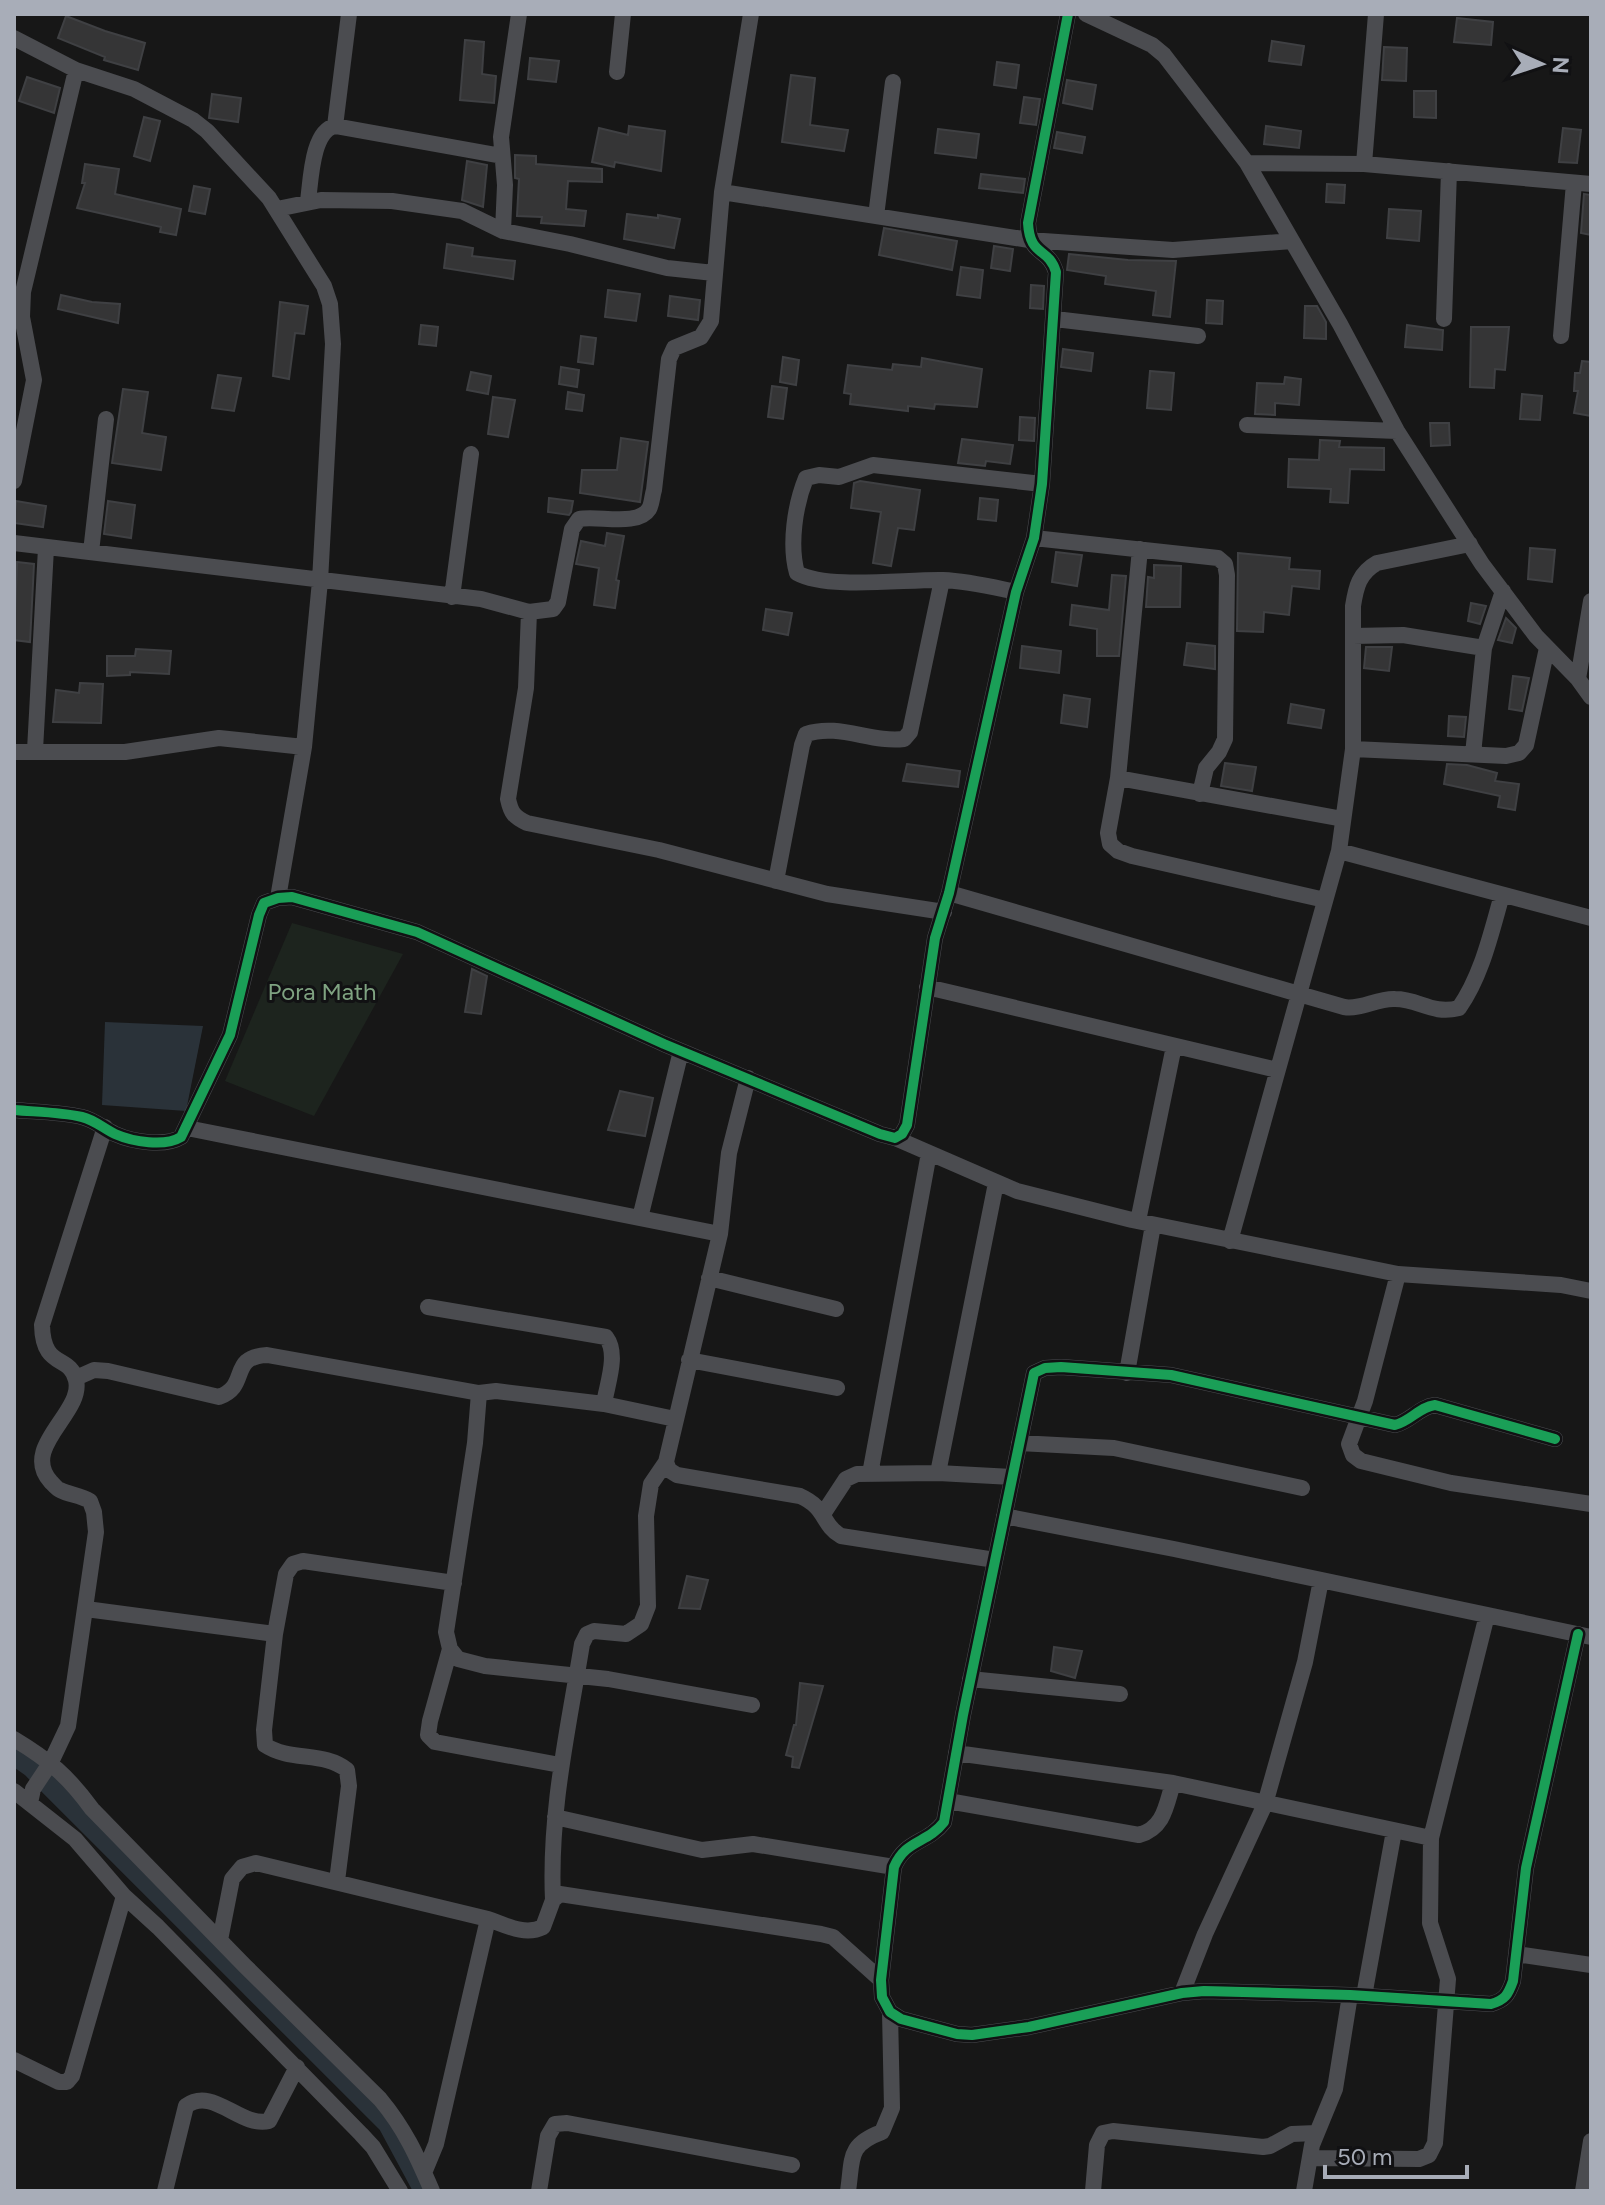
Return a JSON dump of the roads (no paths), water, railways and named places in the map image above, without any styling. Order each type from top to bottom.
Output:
[{"type":"street","points":[[335,126],[349,14]]},
{"type":"street","points":[[503,231],[505,185],[501,137],[519,14]]},
{"type":"street","points":[[617,72],[623,14]]},
{"type":"street","points":[[14,543],[320,581],[359,582],[481,599],[529,612],[553,609],[558,602],[572,529],[579,519],[633,520],[649,509],[654,490],[669,359],[674,348],[701,337],[708,329],[722,192],[751,14]]},
{"type":"street","points":[[895,1138],[902,1134],[907,1125],[935,938],[949,893],[1016,592],[1034,538],[1042,484],[1056,272],[1052,261],[1029,240],[1028,223],[1068,14]]},
{"type":"street","points":[[1086,14],[1152,45],[1164,55],[1247,163],[1340,324],[1397,431],[1503,591],[1547,648],[1591,697]]},
{"type":"street","points":[[1364,164],[1376,14]]},
{"type":"street","points":[[14,38],[76,70],[134,89],[193,120],[257,182],[324,286],[330,304],[333,344],[320,581],[304,747],[278,898]]},
{"type":"street","points":[[14,481],[34,380],[34,367],[22,317],[23,292],[76,70]]},
{"type":"street","points":[[876,216],[893,82]]},
{"type":"street","points":[[308,201],[318,138],[326,128],[335,126],[502,156]]},
{"type":"street","points":[[1247,163],[1364,164],[1583,183],[1561,336]]},
{"type":"street","points":[[1444,319],[1449,171]]},
{"type":"street","points":[[722,192],[1029,240],[1173,250],[1292,241]]},
{"type":"street","points":[[277,209],[308,201],[392,201],[462,211],[503,231],[667,268],[714,273]]},
{"type":"street","points":[[1055,319],[1198,336]]},
{"type":"street","points":[[91,552],[106,419]]},
{"type":"street","points":[[1247,425],[1397,431]]},
{"type":"street","points":[[452,597],[471,454]]},
{"type":"street","points":[[1016,592],[942,580],[828,581],[806,578],[797,573],[792,557],[801,490],[806,478],[819,475],[839,477],[873,465],[1042,484]]},
{"type":"street","points":[[1034,538],[1218,558],[1225,564],[1225,739],[1206,768],[1200,794]]},
{"type":"street","points":[[1230,1241],[1339,851],[1353,749],[1356,587],[1365,569],[1377,563],[1470,544]]},
{"type":"street","points":[[35,750],[46,548]]},
{"type":"street","points":[[1140,549],[1118,778],[1108,833],[1110,844],[1118,851],[1325,900]]},
{"type":"street","points":[[776,881],[806,734],[831,729],[893,740],[904,739],[910,732],[942,580]]},
{"type":"street","points":[[1473,754],[1484,648],[1503,591]]},
{"type":"street","points":[[1578,679],[1591,601]]},
{"type":"street","points":[[529,612],[526,688],[508,799],[511,812],[527,823],[659,850],[827,894],[944,912]]},
{"type":"street","points":[[1353,636],[1403,635],[1484,648]]},
{"type":"street","points":[[1353,749],[1506,756],[1519,753],[1526,745],[1547,648]]},
{"type":"street","points":[[14,752],[125,752],[203,738],[304,747]]},
{"type":"street","points":[[1118,778],[1343,819]]},
{"type":"street","points":[[1339,851],[1591,918]]},
{"type":"street","points":[[949,893],[1354,1009],[1391,998],[1435,1010],[1459,1008],[1481,964],[1502,895]]},
{"type":"street","points":[[14,1110],[79,1116],[117,1135],[162,1143],[174,1142],[181,1137],[230,1035],[264,903],[292,897],[417,932],[681,1051],[1017,1191],[1145,1223],[1398,1274],[1561,1285],[1591,1291]]},
{"type":"street","points":[[927,987],[1277,1070]]},
{"type":"street","points":[[1127,1373],[1145,1223],[1174,1046]]},
{"type":"street","points":[[640,1218],[681,1051]]},
{"type":"street","points":[[220,1940],[232,1879],[242,1867],[256,1863],[488,1919],[524,1931],[543,1927],[553,1900],[551,1857],[560,1765],[582,1644],[587,1634],[594,1631],[626,1634],[641,1624],[648,1606],[646,1516],[651,1484],[666,1462],[720,1234],[729,1153],[748,1078]]},
{"type":"street","points":[[32,1796],[68,1726],[96,1532],[90,1501],[78,1494],[58,1490],[47,1479],[42,1465],[44,1449],[77,1392],[76,1378],[70,1369],[47,1353],[42,1341],[42,1325],[105,1127]]},
{"type":"street","points":[[187,1128],[720,1234]]},
{"type":"street","points":[[870,1474],[929,1153]]},
{"type":"street","points":[[938,1473],[996,1183]]},
{"type":"street","points":[[1398,1274],[1360,1418],[1349,1444],[1353,1455],[1361,1461],[1451,1483],[1591,1504]]},
{"type":"street","points":[[709,1278],[836,1309]]},
{"type":"street","points":[[428,1307],[606,1337],[612,1354],[604,1404]]},
{"type":"street","points":[[76,1378],[94,1370],[108,1371],[219,1397],[235,1388],[246,1360],[267,1355],[479,1393],[496,1391],[604,1404],[675,1419]]},
{"type":"street","points":[[689,1360],[837,1388]]},
{"type":"street","points":[[848,2191],[855,2150],[863,2140],[882,2132],[892,2108],[890,2012],[882,1997],[881,1980],[894,1867],[900,1853],[936,1832],[944,1822],[970,1679],[1034,1373],[1045,1368],[1061,1367],[1184,1377],[1395,1425],[1407,1422],[1424,1407],[1435,1405],[1555,1439]]},
{"type":"street","points":[[479,1393],[475,1443],[446,1632],[450,1649],[458,1659],[485,1666],[577,1675],[752,1705]]},
{"type":"street","points":[[1019,1443],[1114,1448],[1302,1488]]},
{"type":"street","points":[[666,1462],[669,1470],[677,1475],[800,1496],[814,1503],[831,1531],[841,1536],[995,1560]]},
{"type":"street","points":[[823,1514],[846,1479],[857,1474],[938,1473],[1012,1477]]},
{"type":"street","points":[[890,2012],[901,2019],[972,2035],[1029,2027],[1182,1993],[1357,1995],[1491,2004],[1508,1994],[1513,1981],[1526,1868],[1585,1635],[1004,1516]]},
{"type":"street","points":[[337,1881],[349,1786],[347,1770],[337,1761],[276,1752],[265,1745],[275,1634],[286,1574],[293,1564],[303,1561],[454,1583]]},
{"type":"street","points":[[1182,1993],[1205,1934],[1265,1804],[1305,1662],[1321,1580]]},
{"type":"street","points":[[86,1609],[275,1634]]},
{"type":"street","points":[[1310,2158],[1419,2159],[1429,2155],[1435,2143],[1448,1979],[1430,1923],[1431,1838],[1487,1615]]},
{"type":"street","points":[[450,1649],[428,1735],[435,1742],[560,1765]]},
{"type":"street","points":[[970,1679],[1120,1694]]},
{"type":"street","points":[[14,1739],[71,1780],[92,1809],[380,2099],[405,2132],[432,2191]]},
{"type":"street","points":[[956,1753],[1173,1783],[1431,1838]]},
{"type":"street","points":[[948,1801],[1139,1835],[1151,1832],[1161,1822],[1173,1783]]},
{"type":"street","points":[[14,1791],[32,1796],[75,1839],[124,1896],[297,2067],[373,2147],[400,2191]]},
{"type":"street","points":[[555,1817],[702,1850],[753,1844],[894,1867]]},
{"type":"street","points":[[1304,2191],[1316,2133],[1335,2089],[1394,1831]]},
{"type":"street","points":[[553,1900],[560,1894],[821,1934],[833,1937],[881,1980]]},
{"type":"street","points":[[14,2060],[59,2082],[67,2082],[72,2076],[124,1896]]},
{"type":"street","points":[[424,2173],[436,2144],[488,1919]]},
{"type":"street","points":[[1516,1954],[1591,1965]]},
{"type":"street","points":[[165,2191],[186,2106],[193,2101],[204,2100],[262,2123],[269,2121],[297,2067]]},
{"type":"street","points":[[539,2191],[548,2136],[555,2124],[567,2123],[792,2165]]},
{"type":"street","points":[[1093,2191],[1097,2145],[1103,2133],[1113,2131],[1263,2147],[1292,2134],[1316,2133]]},
{"type":"street","points":[[1583,2191],[1591,2141]]},
{"type":"waterway","points":[[14,1755],[31,1767],[388,2124],[424,2191]]},
{"type":"park label","name":"Pora Math","points":[[322,991]]}]
